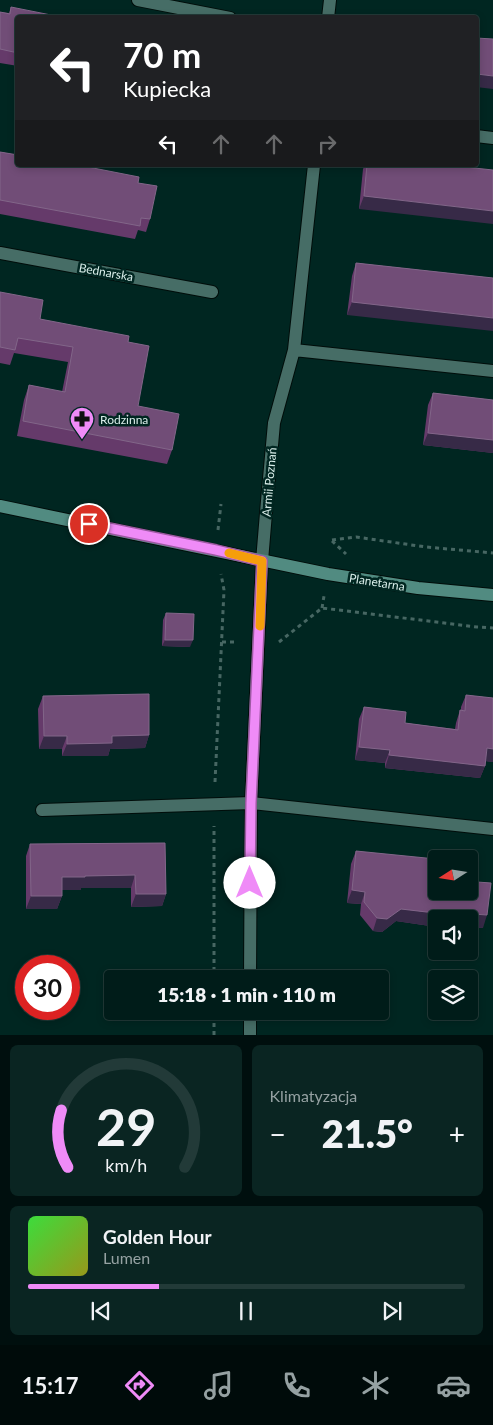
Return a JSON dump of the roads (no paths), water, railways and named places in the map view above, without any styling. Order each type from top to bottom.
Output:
[{"type":"street","points":[[138,0],[215,15]]},
{"type":"street","points":[[328,15],[330,0]]},
{"type":"street","points":[[479,136],[493,138]]},
{"type":"street","name":"Armii Poznań","points":[[250,970],[251,803],[262,561],[274,423],[294,350],[314,167]]},
{"type":"street","name":"Bednarska","points":[[0,253],[212,292]]},
{"type":"street","points":[[294,350],[493,371]]},
{"type":"street","name":"Planetarna","points":[[0,506],[328,574],[418,588],[493,595]]},
{"type":"street","points":[[42,810],[251,803],[493,829]]},
{"type":"street","points":[[250,1020],[250,1035]]},
{"type":"place","name":"Rodzinna","points":[[82,440]]}]
